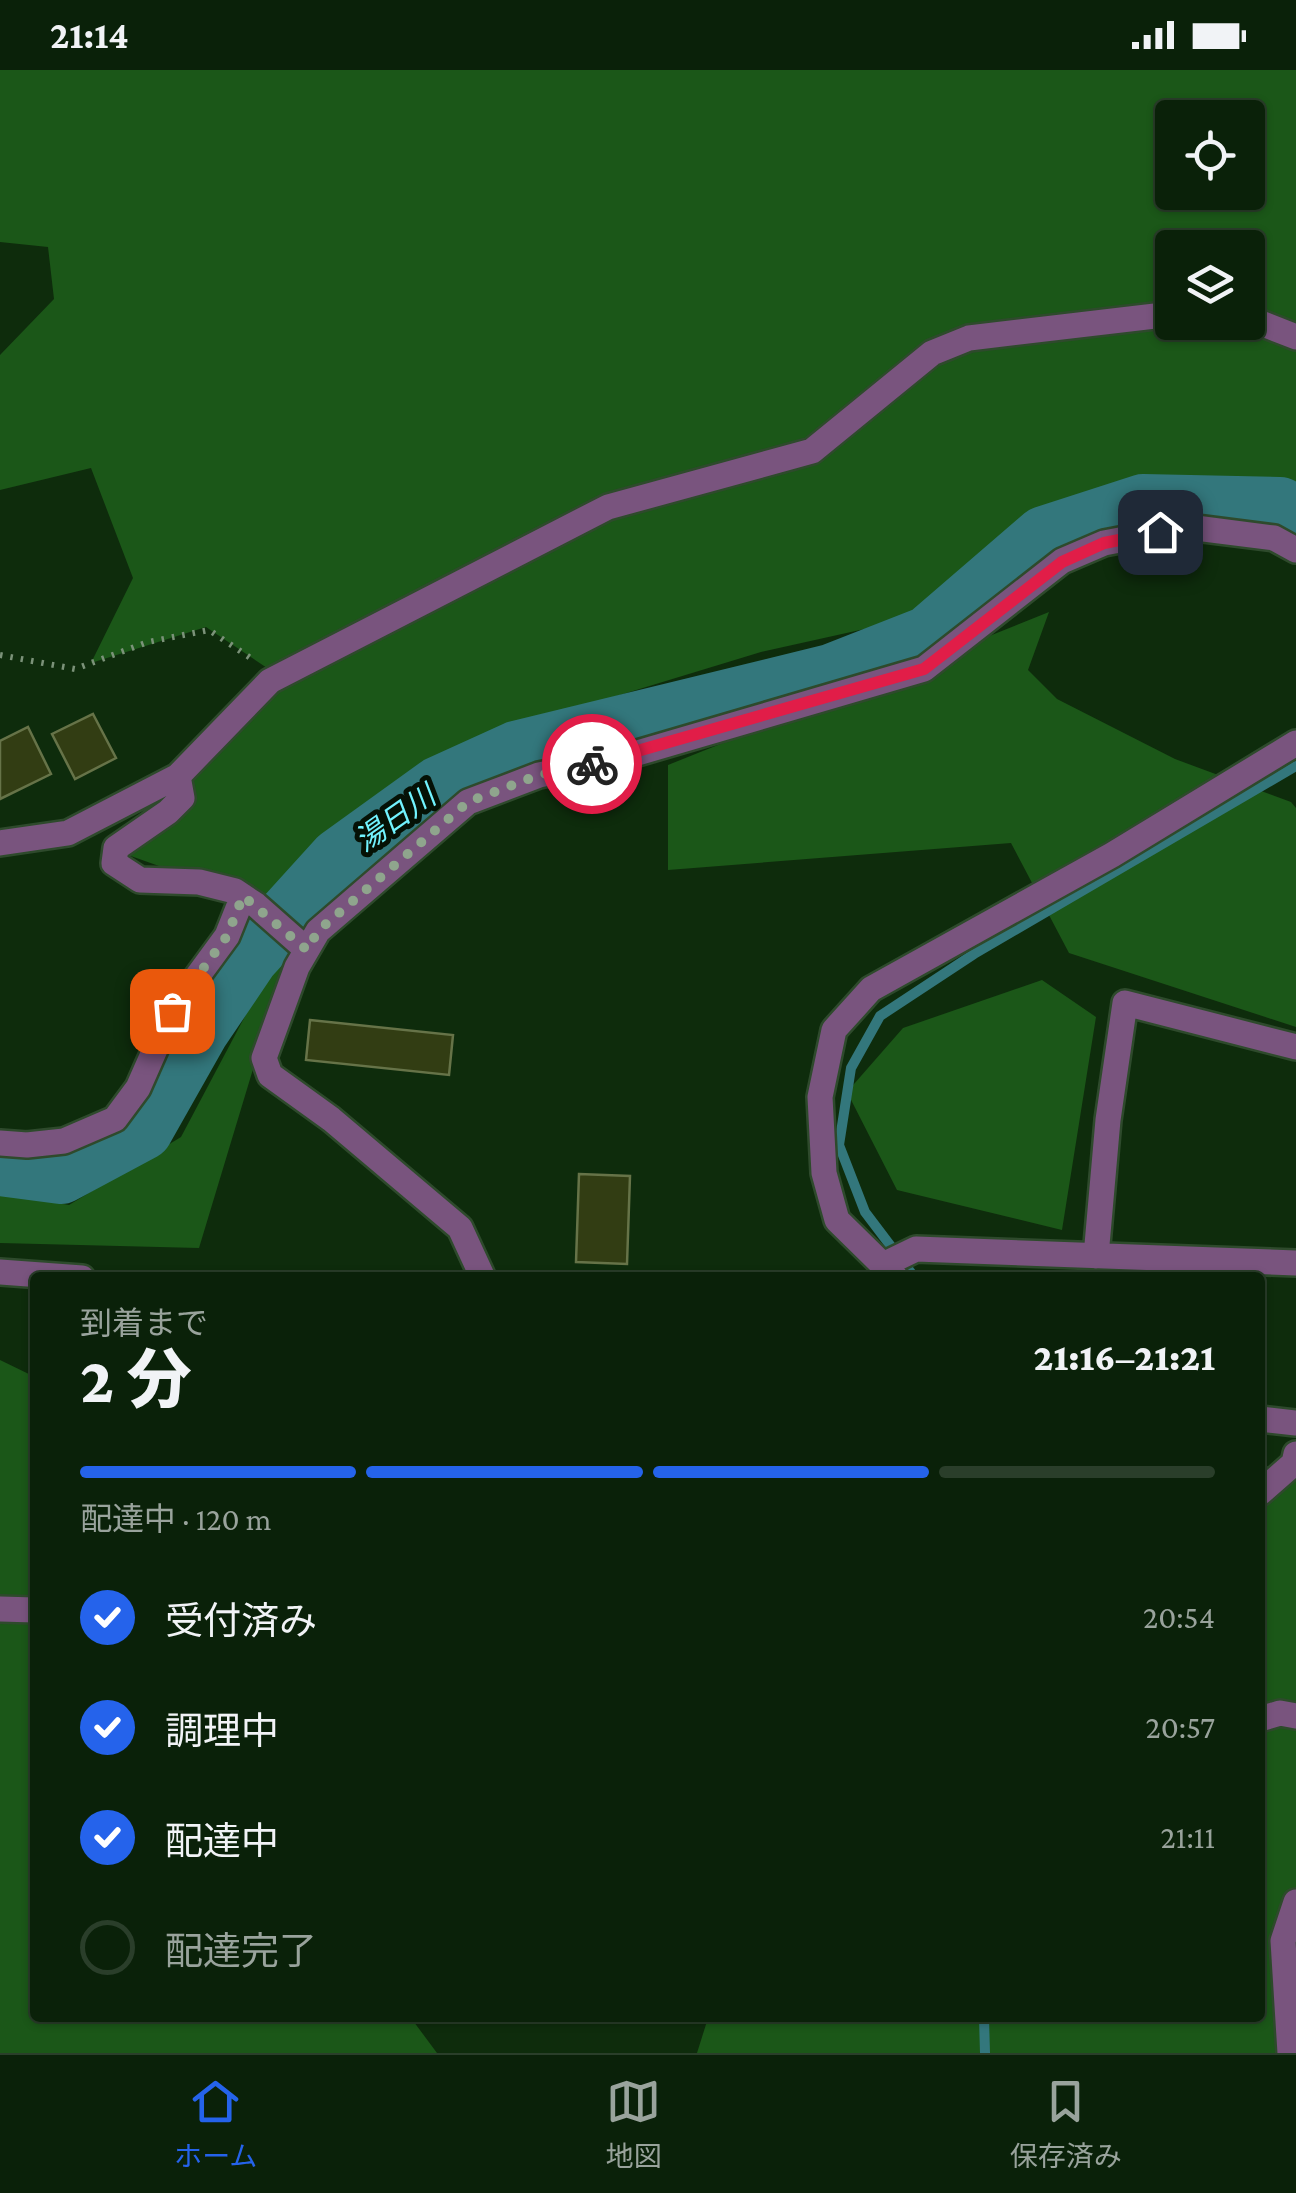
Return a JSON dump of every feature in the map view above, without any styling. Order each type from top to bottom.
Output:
[{"type":"street","points":[[0,843],[68,833],[178,776],[270,681],[608,507],[812,451],[932,353],[968,338],[1155,316]]},
{"type":"street","points":[[1265,325],[1296,337]]},
{"type":"street","points":[[480,1272],[460,1228],[332,1118],[270,1075],[264,1058],[318,931],[468,802],[539,775],[617,758],[924,669],[1062,562],[1104,543],[1188,527],[1274,538],[1296,550]]},
{"type":"street","points":[[1296,743],[1112,855],[871,989],[834,1030],[820,1097],[824,1173],[837,1220],[890,1271],[916,1249],[1296,1264]]},
{"type":"street","points":[[178,776],[182,798],[116,848],[114,863],[140,880],[199,882],[235,891],[307,950]]},
{"type":"street","points":[[0,1143],[64,1141],[116,1118],[138,1088],[172,1011],[227,936],[243,896]]},
{"type":"street","points":[[1096,1256],[1108,1120],[1125,1003],[1296,1046]]},
{"type":"street","points":[[0,1272],[30,1274]]},
{"type":"street","points":[[1265,1420],[1296,1424]]},
{"type":"street","points":[[1265,1489],[1294,1464],[1296,1454]]},
{"type":"street","points":[[0,1609],[30,1610]]},
{"type":"street","points":[[1265,1718],[1280,1713],[1296,1716]]},
{"type":"street","points":[[1290,2053],[1283,1941],[1296,1902]]},
{"type":"path","points":[[0,656],[75,670],[148,642],[210,630],[249,656],[270,681]]},
{"type":"green space","points":[[0,70],[1296,70],[1296,495],[1279,484],[1082,496],[896,622],[761,652],[610,698],[280,909],[128,855],[279,676],[206,627],[91,663],[133,578],[91,468],[0,490],[0,355],[54,299],[48,247],[0,242]]},
{"type":"green space","points":[[1049,612],[1028,670],[1057,699],[1175,759],[1291,802],[1296,808],[1296,1027],[1069,953],[1011,843],[668,870],[668,765]]},
{"type":"green space","points":[[278,954],[283,970],[199,1248],[0,1243],[0,1193],[69,1205],[181,1137]]},
{"type":"green space","points":[[1042,980],[1096,1017],[1062,1230],[897,1190],[847,1092],[903,1028]]},
{"type":"green space","points":[[0,1360],[30,1375],[30,2022],[414,2022],[437,2053],[0,2053]]},
{"type":"green space","points":[[1265,1466],[1296,1470],[1296,2053],[697,2053],[707,2022],[1265,2022]]},
{"type":"building","points":[[93,714],[116,758],[75,779],[52,734]]},
{"type":"building","points":[[28,727],[51,774],[0,799],[0,741]]},
{"type":"building","points":[[310,1020],[453,1035],[449,1075],[306,1060]]},
{"type":"building","points":[[579,1174],[630,1176],[627,1264],[576,1262]]},
{"type":"waterway","name":"湯日川","points":[[0,1166],[61,1174],[143,1130],[199,1031],[249,957],[339,858],[439,786],[516,751],[831,674],[928,636],[1044,536],[1143,504],[1280,507],[1296,516]]},
{"type":"waterway","points":[[910,1272],[865,1212],[839,1145],[851,1068],[880,1016],[974,954],[1296,766]]},
{"type":"waterway","points":[[984,2022],[985,2053]]},
{"type":"way so far","points":[[172,1011],[227,936],[243,896],[307,950],[318,931],[468,802],[539,775],[592,764]]},
{"type":"route","points":[[592,764],[924,669],[1062,562],[1104,543],[1160,532]]}]
